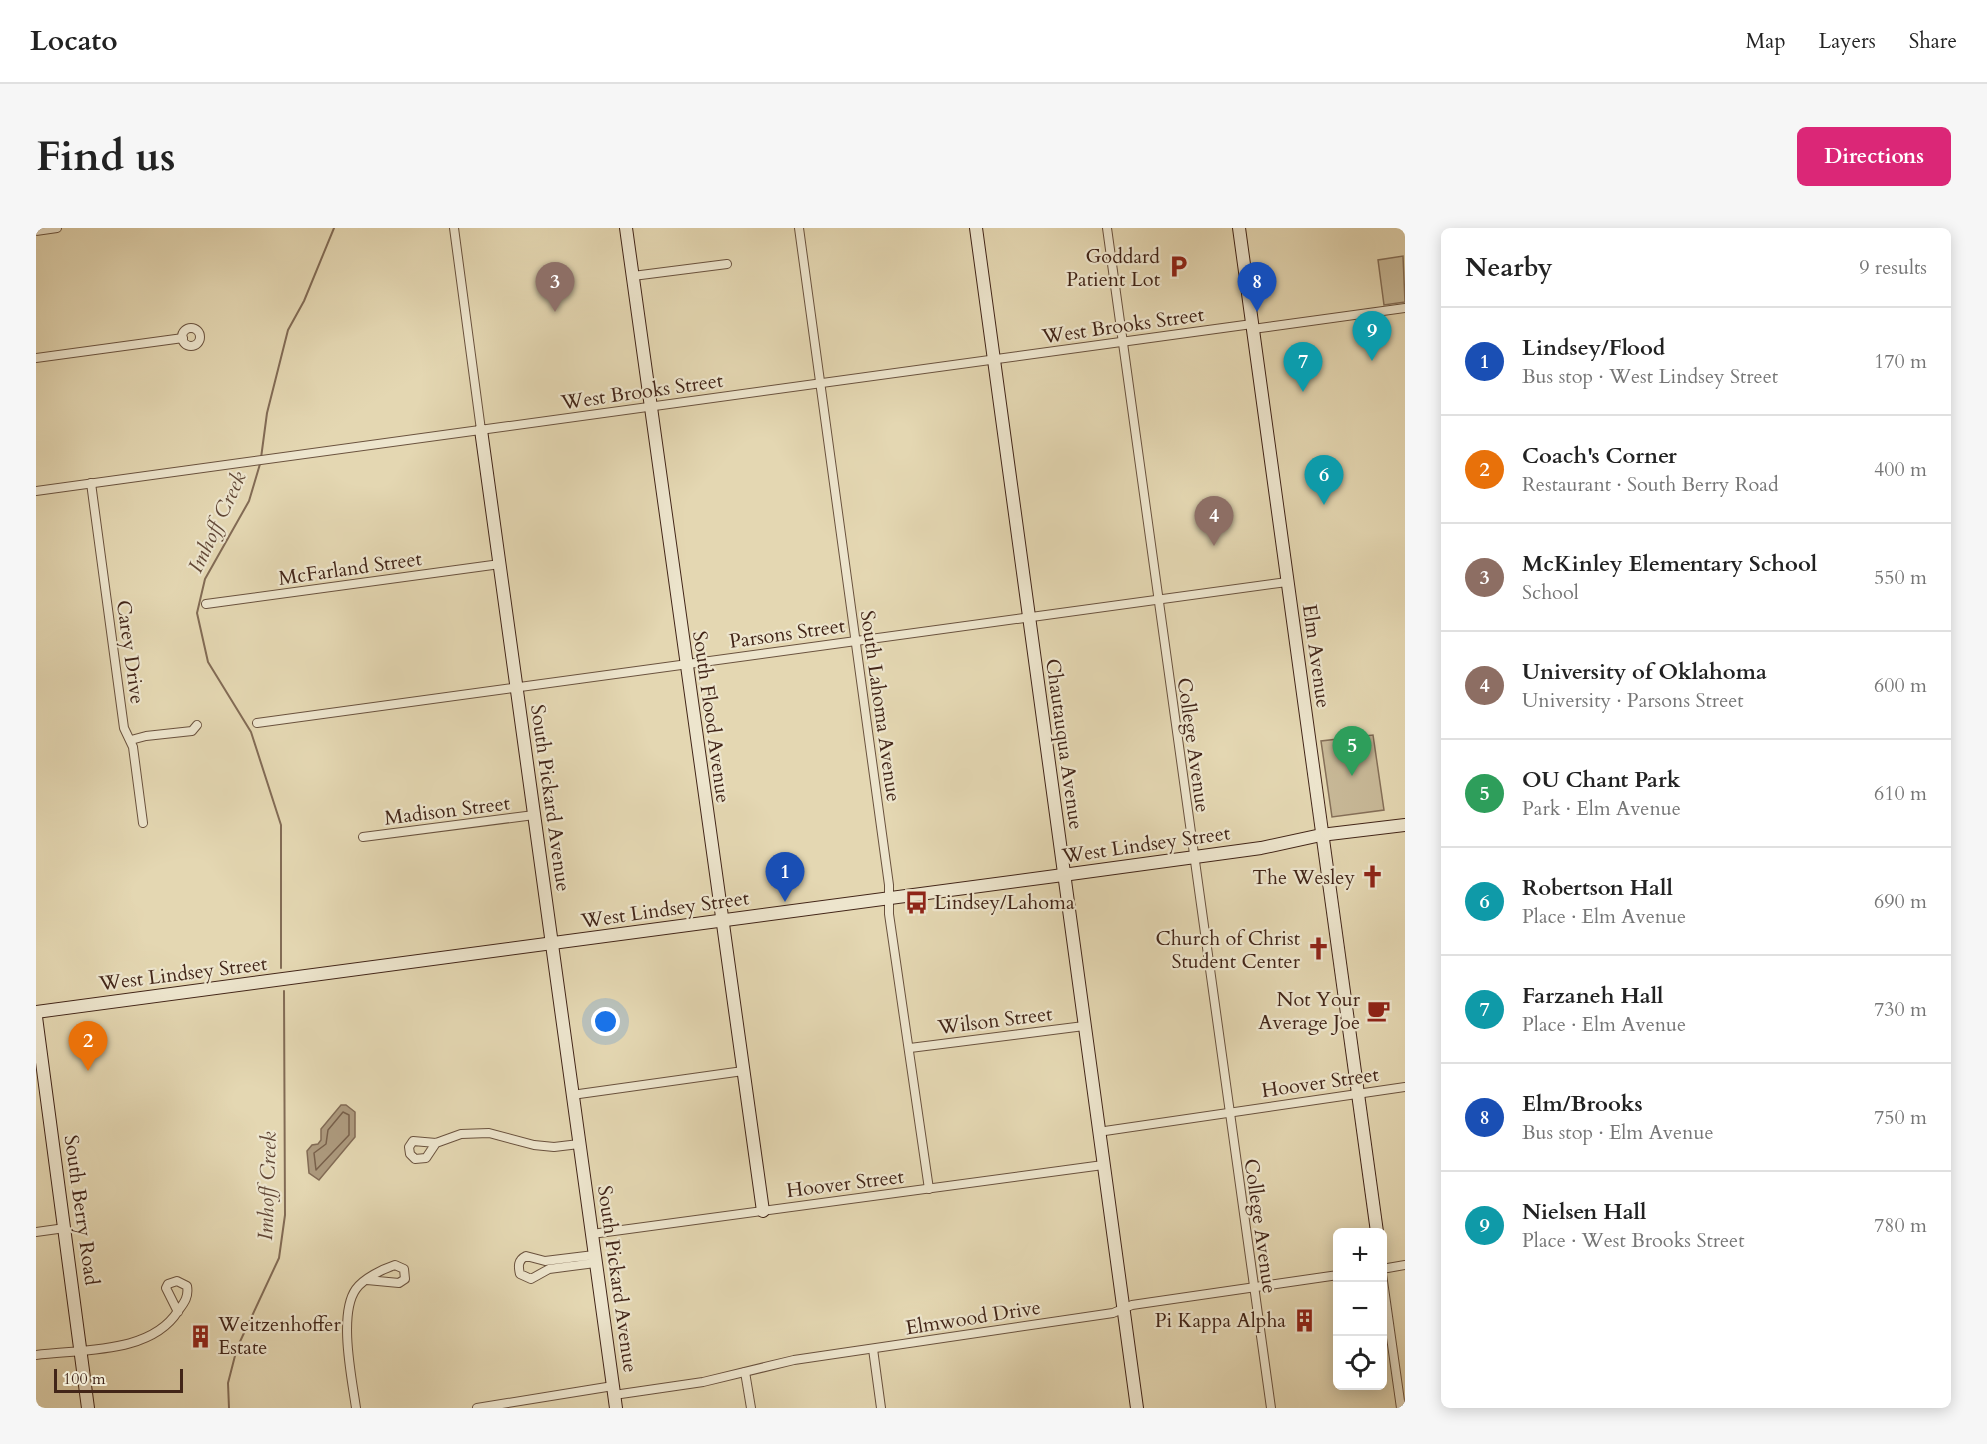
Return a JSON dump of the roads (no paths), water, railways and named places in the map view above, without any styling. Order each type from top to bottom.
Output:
[{"type":"street","points":[[36,231],[57,228]]},
{"type":"street","name":"South Pickard Avenue","points":[[454,228],[615,1397]]},
{"type":"street","name":"South Flood Avenue","points":[[626,228],[763,1210]]},
{"type":"street","name":"South Lahoma Avenue","points":[[799,228],[929,1189]]},
{"type":"street","name":"Chautauqua Avenue","points":[[976,228],[1137,1408]]},
{"type":"street","name":"College Avenue","points":[[1107,228],[1192,857],[1270,1408]]},
{"type":"street","name":"Elm Avenue","points":[[1239,228],[1376,1228]]},
{"type":"street","points":[[633,276],[727,264]]},
{"type":"street","name":"West Brooks Street","points":[[36,491],[1122,342],[1405,308]]},
{"type":"street","points":[[36,358],[183,338]]},
{"type":"street","name":"Carey Drive","points":[[92,483],[124,728],[131,741],[144,823]]},
{"type":"street","name":"McFarland Street","points":[[206,604],[500,564]]},
{"type":"street","name":"Parsons Street","points":[[257,723],[1287,582]]},
{"type":"street","points":[[131,741],[146,736],[192,731],[197,725]]},
{"type":"street","name":"Madison Street","points":[[363,837],[534,815]]},
{"type":"street","name":"West Lindsey Street","points":[[36,1012],[1261,848],[1321,835],[1405,825]]},
{"type":"street","name":"South Berry Road","points":[[36,1017],[88,1408]]},
{"type":"street","name":"Wilson Street","points":[[909,1048],[1084,1026]]},
{"type":"street","points":[[572,1095],[743,1071]]},
{"type":"street","name":"Hoover Street","points":[[1098,1132],[1405,1088]]},
{"type":"street","points":[[436,1143],[461,1134],[489,1133],[534,1145],[554,1147],[579,1144]]},
{"type":"street","name":"Hoover Street","points":[[592,1234],[1103,1165]]},
{"type":"street","points":[[36,1232],[65,1228]]},
{"type":"street","points":[[526,1256],[545,1262],[595,1259],[549,1269],[531,1279],[520,1274],[518,1267],[526,1256]]},
{"type":"street","points":[[1387,1268],[1404,1265]]},
{"type":"street","name":"Elmwood Drive","points":[[477,1408],[615,1397],[678,1386],[794,1360],[1113,1313],[1123,1308],[1254,1286],[1333,1276]]},
{"type":"street","points":[[356,1408],[349,1360],[349,1316],[356,1289],[367,1280]]},
{"type":"street","points":[[1384,1282],[1401,1408]]},
{"type":"street","points":[[36,1355],[123,1345],[152,1337],[170,1324],[178,1312]]},
{"type":"street","points":[[873,1349],[881,1408]]},
{"type":"street","points":[[745,1372],[751,1408]]},
{"type":"water","points":[[341,1105],[346,1105],[355,1112],[355,1137],[319,1180],[309,1173],[307,1151],[321,1140],[321,1129]]},
{"type":"waterway","name":"Imhoff Creek","points":[[261,458],[267,413],[288,330],[304,301],[334,228]]},
{"type":"waterway","name":"Imhoff Creek","points":[[260,464],[249,501],[205,579],[197,613],[208,662],[251,732],[281,825],[281,968]]},
{"type":"waterway","name":"Imhoff Creek","points":[[229,1408],[228,1383],[237,1348],[279,1258],[285,1215],[284,991]]},
{"type":"place","name":"Goddard Patient Lot","points":[[1178,267]]},
{"type":"place","name":"McKinley Elementary School","points":[[555,312]]},
{"type":"place","name":"Elm/Brooks","points":[[1257,312]]},
{"type":"place","name":"Nielsen Hall","points":[[1372,361]]},
{"type":"place","name":"Farzaneh Hall","points":[[1303,392]]},
{"type":"place","name":"Robertson Hall","points":[[1324,505]]},
{"type":"place","name":"University of Oklahoma","points":[[1214,546]]},
{"type":"place","name":"OU Chant Park","points":[[1352,776]]},
{"type":"place","name":"The Wesley","points":[[1373,877]]},
{"type":"place","name":"Lindsey/Flood","points":[[785,902]]},
{"type":"place","name":"Lindsey/Lahoma","points":[[916,902]]},
{"type":"place","name":"Church of Christ Student Center","points":[[1318,949]]},
{"type":"place","name":"Not Your Average Joe","points":[[1378,1010]]},
{"type":"place","name":"Coach's Corner","points":[[88,1071]]},
{"type":"place","name":"Pi Kappa Alpha","points":[[1304,1320]]},
{"type":"place","name":"Weitzenhoffer Estate","points":[[200,1336]]}]
